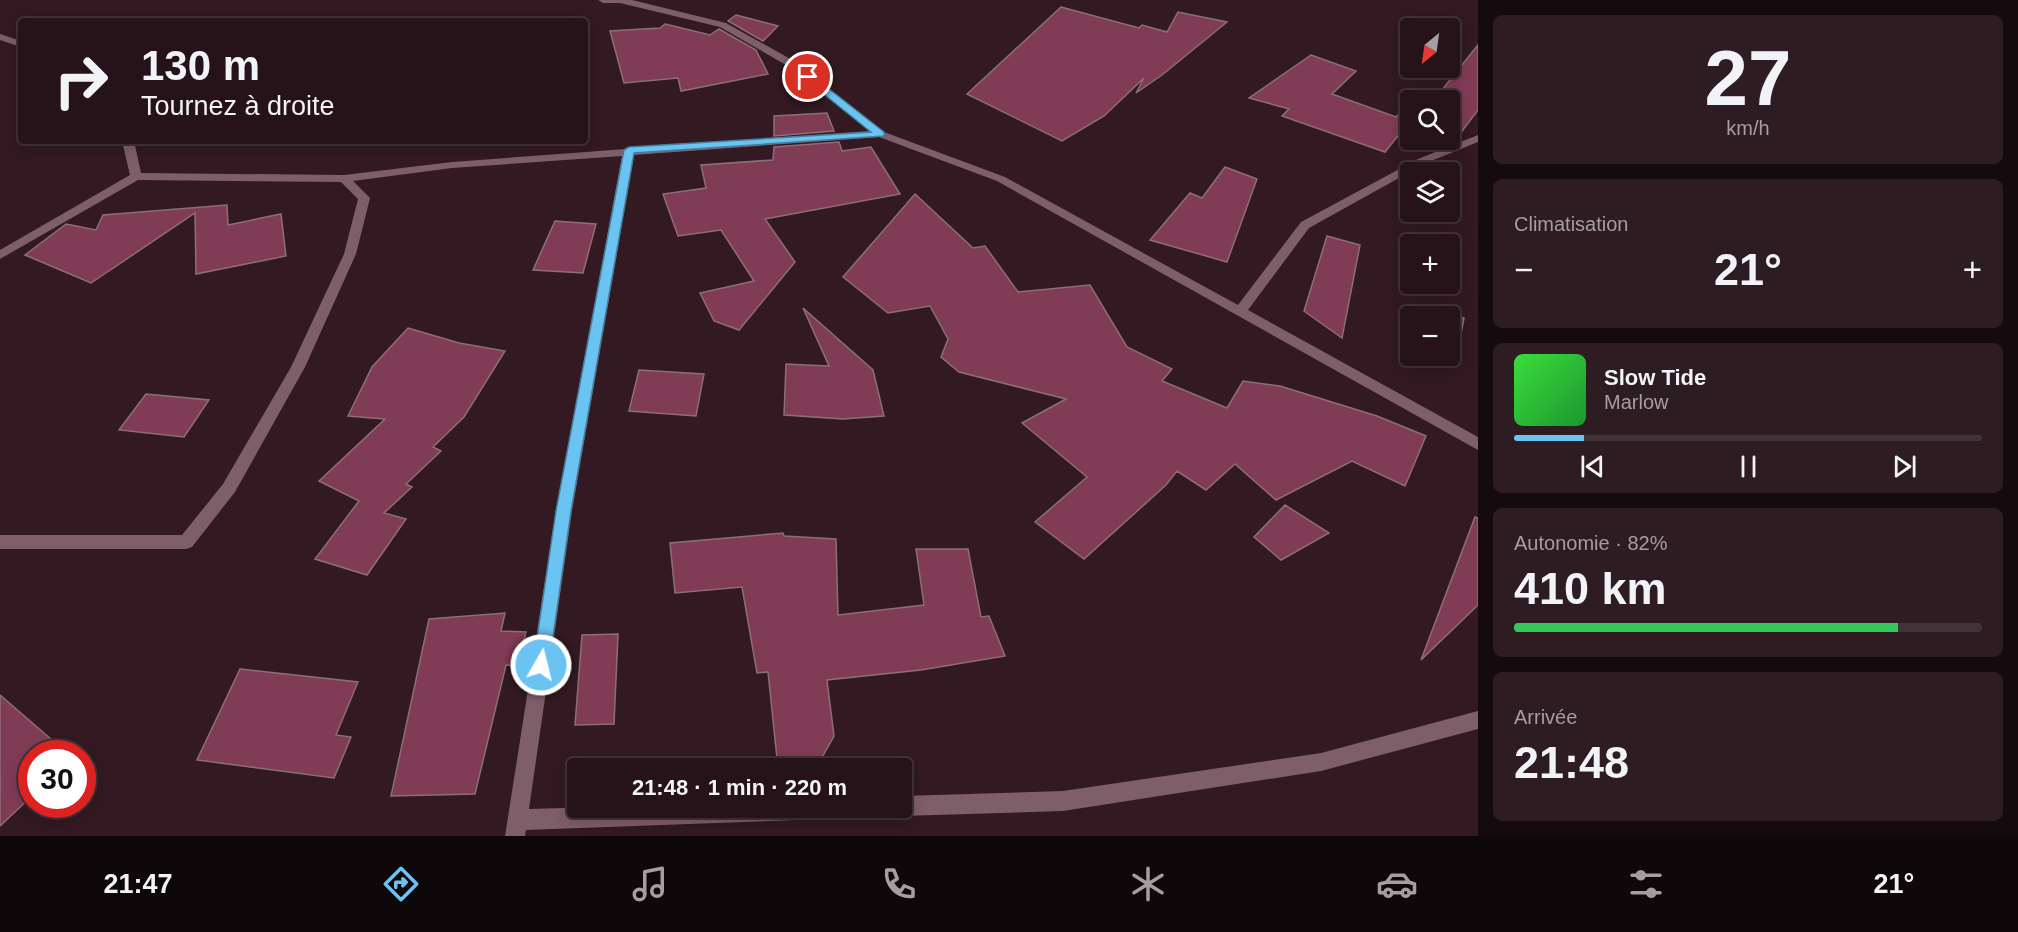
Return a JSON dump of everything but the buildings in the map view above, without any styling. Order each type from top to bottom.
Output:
[{"type":"street","points":[[603,0],[620,0],[723,25],[790,63],[880,134],[1001,179],[1478,444]]},
{"type":"street","points":[[0,37],[18,43]]},
{"type":"street","points":[[0,255],[136,176],[344,178],[452,165],[629,150],[880,134]]},
{"type":"street","points":[[1240,311],[1305,225],[1422,161],[1478,138]]},
{"type":"street","points":[[129,144],[136,176]]},
{"type":"street","points":[[629,150],[564,511],[517,828],[690,818]]},
{"type":"street","points":[[0,542],[186,542],[229,488],[292,377],[350,254],[364,198],[344,178]]},
{"type":"street","points":[[912,806],[1063,801],[1321,762],[1478,720]]},
{"type":"route","points":[[541,665],[564,511],[629,150],[880,134],[808,77]]}]
